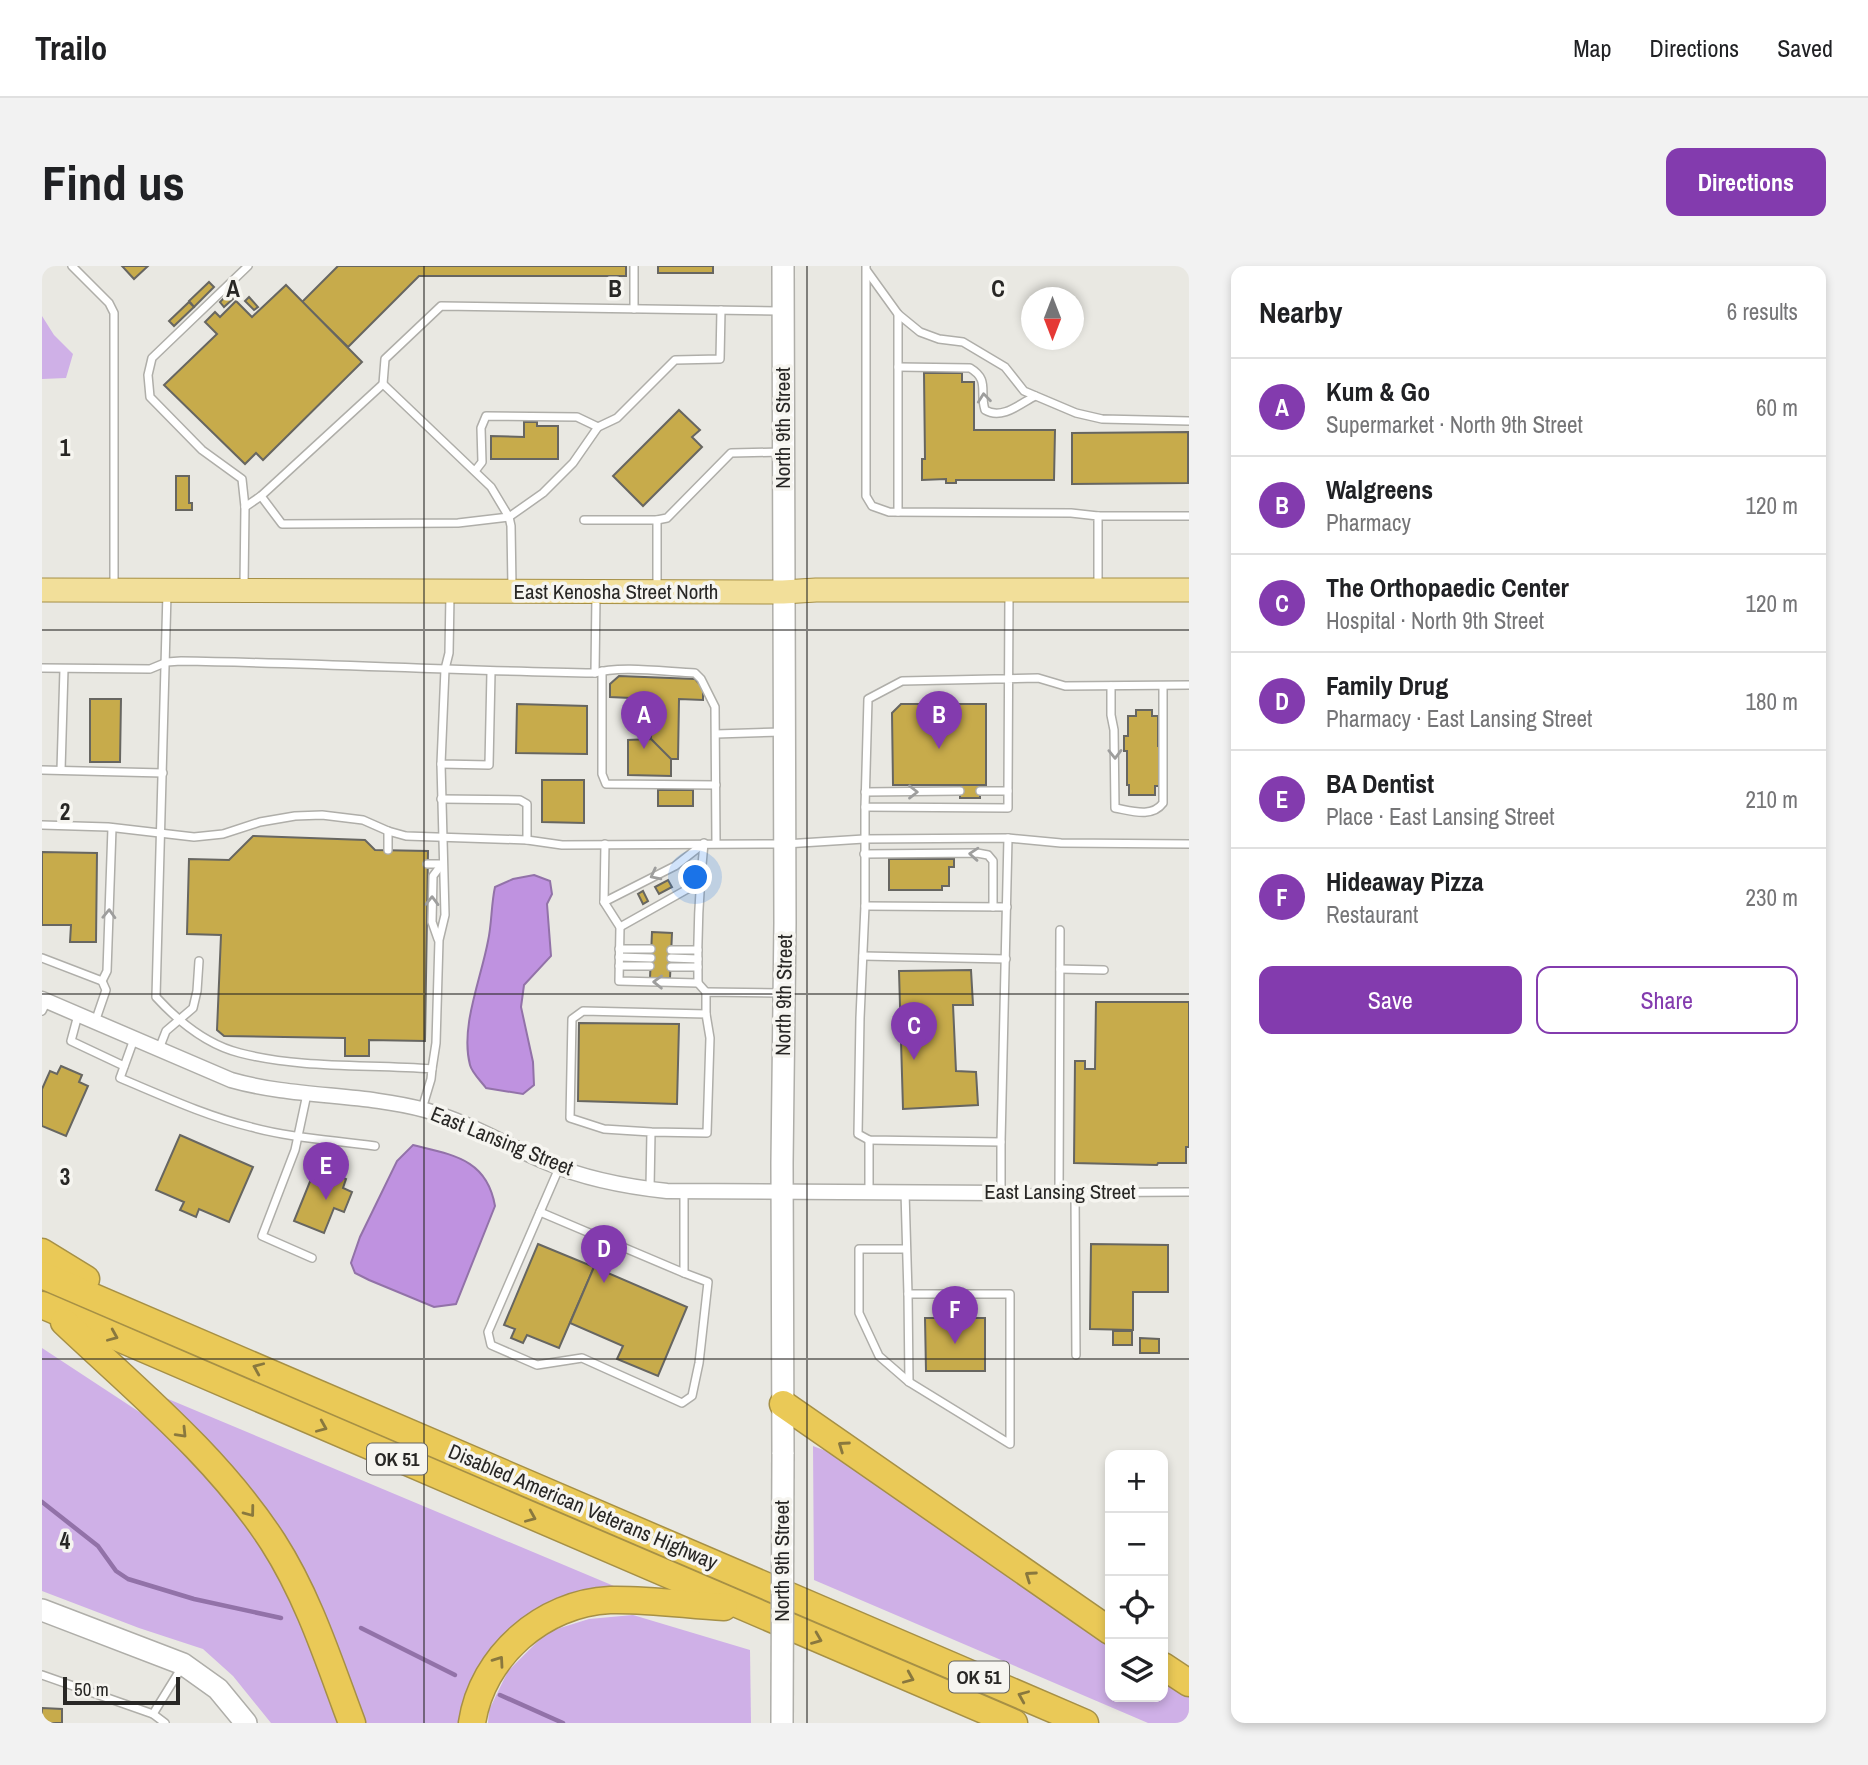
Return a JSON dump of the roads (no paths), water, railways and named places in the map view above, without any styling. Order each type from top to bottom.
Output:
[{"type":"highway","points":[[42,1252],[169,1329]]},
{"type":"highway","name":"Disabled American Veterans Highway","points":[[42,1275],[1085,1723]]},
{"type":"highway","points":[[46,1307],[179,1428],[226,1480],[272,1541],[290,1570],[319,1633],[352,1723]]},
{"type":"highway","name":"Disabled American Veterans Highway","points":[[46,1307],[1014,1723]]},
{"type":"highway","points":[[783,1404],[1105,1627]]},
{"type":"highway","points":[[472,1723],[487,1677],[509,1647],[535,1626],[568,1609],[611,1600],[743,1608]]},
{"type":"highway","points":[[1168,1669],[1189,1683]]},
{"type":"main road","name":"North 9th Street","points":[[782,1723],[785,845],[783,266]]},
{"type":"main road","name":"East Kenosha Street North","points":[[42,590],[1189,590]]},
{"type":"main road","points":[[42,1610],[183,1664],[218,1689],[246,1723]]},
{"type":"street","name":"East Lansing Street","points":[[44,1004],[78,1014],[230,1080],[260,1088],[422,1109],[470,1124],[549,1164],[613,1182],[650,1189],[684,1191],[1001,1193]]},
{"type":"lane","points":[[72,266],[109,303],[114,313],[114,590]]},
{"type":"lane","points":[[244,590],[242,479],[202,450],[150,397],[148,375],[152,358],[248,266]]},
{"type":"lane","points":[[634,266],[634,309]]},
{"type":"lane","points":[[866,268],[898,314],[920,332],[939,339],[963,342],[1005,368],[1024,391],[1076,413],[1102,419],[1189,421]]},
{"type":"lane","points":[[866,268],[866,496],[872,506],[889,512],[1189,516]]},
{"type":"lane","points":[[244,507],[261,496],[383,384],[385,359],[441,306],[783,311]]},
{"type":"lane","points":[[261,496],[282,524],[458,523],[509,517],[544,493],[573,463],[598,427],[617,418],[675,360],[720,359],[721,310]]},
{"type":"lane","points":[[898,314],[898,512]]},
{"type":"lane","points":[[898,367],[970,368],[979,374],[983,381],[982,403],[985,410],[991,414],[1002,414],[1035,396]]},
{"type":"lane","points":[[383,384],[491,487],[509,517],[511,526],[512,591]]},
{"type":"lane","points":[[475,471],[482,462],[481,428],[486,416],[577,417],[598,427]]},
{"type":"lane","points":[[584,520],[667,518],[731,453],[783,452]]},
{"type":"lane","points":[[1098,516],[1098,590]]},
{"type":"lane","points":[[657,520],[657,592]]},
{"type":"lane","points":[[167,590],[156,997],[178,1019],[209,1040],[238,1053],[290,1062],[432,1069]]},
{"type":"lane","points":[[865,807],[1008,808],[1009,590]]},
{"type":"lane","points":[[422,1109],[431,1079],[436,1043],[439,940],[445,915],[440,799],[450,591]]},
{"type":"lane","points":[[596,591],[602,774],[606,784],[716,785]]},
{"type":"lane","points":[[42,668],[150,669],[167,662],[334,664],[491,672],[695,673],[701,679],[715,707],[716,843]]},
{"type":"lane","points":[[61,770],[64,669]]},
{"type":"lane","points":[[441,764],[489,765],[491,672]]},
{"type":"lane","points":[[1001,1142],[869,1140],[858,1134],[868,699],[902,681],[1038,678],[1065,686],[1189,685]]},
{"type":"lane","points":[[1111,686],[1115,808],[1138,812],[1153,811],[1163,803],[1163,686]]},
{"type":"lane","points":[[716,734],[784,732]]},
{"type":"lane","points":[[42,770],[163,773]]},
{"type":"lane","points":[[866,792],[960,791]]},
{"type":"lane","points":[[980,791],[1008,791]]},
{"type":"lane","points":[[440,799],[520,800],[527,804],[527,840]]},
{"type":"lane","points":[[42,825],[112,828],[194,837],[223,834],[260,822],[322,815],[363,820],[407,836],[527,840],[562,845],[785,845],[864,839],[1008,838],[1062,843],[1189,844]]},
{"type":"lane","points":[[102,981],[107,971],[112,828]]},
{"type":"lane","points":[[388,831],[388,850]]},
{"type":"lane","points":[[1001,1193],[1008,838]]},
{"type":"lane","points":[[704,843],[699,882],[698,983],[706,992],[710,1038],[707,1133],[604,1129],[570,1118],[572,1019],[583,1011],[706,1014]]},
{"type":"lane","points":[[604,902],[675,866],[704,843]]},
{"type":"lane","points":[[605,844],[604,902],[620,927],[618,981],[698,983]]},
{"type":"lane","points":[[864,854],[988,855],[993,861],[993,907]]},
{"type":"lane","points":[[427,864],[442,863]]},
{"type":"lane","points":[[439,940],[432,922],[433,876],[442,863]]},
{"type":"lane","points":[[620,927],[699,882]]},
{"type":"lane","points":[[865,906],[1007,907]]},
{"type":"lane","points":[[1059,1192],[1060,930]]},
{"type":"lane","points":[[863,956],[1006,958]]},
{"type":"lane","points":[[619,957],[651,958],[619,957]]},
{"type":"lane","points":[[42,958],[102,981],[106,990],[95,1022]]},
{"type":"lane","points":[[698,959],[671,958],[698,959]]},
{"type":"lane","points":[[159,1049],[166,1031],[193,1008],[199,961]]},
{"type":"lane","points":[[1060,969],[1104,970]]},
{"type":"lane","points":[[706,992],[784,993]]},
{"type":"lane","points":[[78,1014],[71,1041],[124,1066]]},
{"type":"lane","points":[[134,1038],[120,1078],[187,1106],[250,1127],[374,1146]]},
{"type":"lane","points":[[307,1094],[300,1136],[262,1236],[312,1258]]},
{"type":"lane","points":[[650,1189],[651,1132]]},
{"type":"lane","points":[[869,1140],[869,1191]]},
{"type":"lane","points":[[540,1212],[708,1282],[692,1396],[682,1403],[582,1358],[537,1365],[491,1345],[488,1332],[559,1167]]},
{"type":"lane","points":[[684,1191],[684,1273]]},
{"type":"lane","points":[[905,1192],[909,1382]]},
{"type":"lane","points":[[1075,1192],[1076,1355]]},
{"type":"lane","name":"East Lansing Street","points":[[1001,1193],[1189,1192]]},
{"type":"lane","points":[[906,1249],[859,1249],[859,1313],[879,1356],[909,1382],[1010,1444],[1010,1294],[908,1294]]},
{"type":"lane","points":[[153,1714],[183,1664]]},
{"type":"lane","points":[[42,1675],[153,1714],[165,1723]]},
{"type":"waterway","points":[[42,1502],[98,1546],[116,1571],[128,1579],[194,1599],[281,1618]]},
{"type":"waterway","points":[[361,1628],[455,1675]]},
{"type":"waterway","points":[[500,1695],[563,1723]]},
{"type":"place","name":"Kum & Go","points":[[644,749]]},
{"type":"place","name":"Walgreens","points":[[939,749]]},
{"type":"place","name":"The Orthopaedic Center","points":[[914,1060]]},
{"type":"place","name":"BA Dentist","points":[[326,1200]]},
{"type":"place","name":"Family Drug","points":[[604,1283]]},
{"type":"place","name":"Hideaway Pizza","points":[[955,1344]]}]
